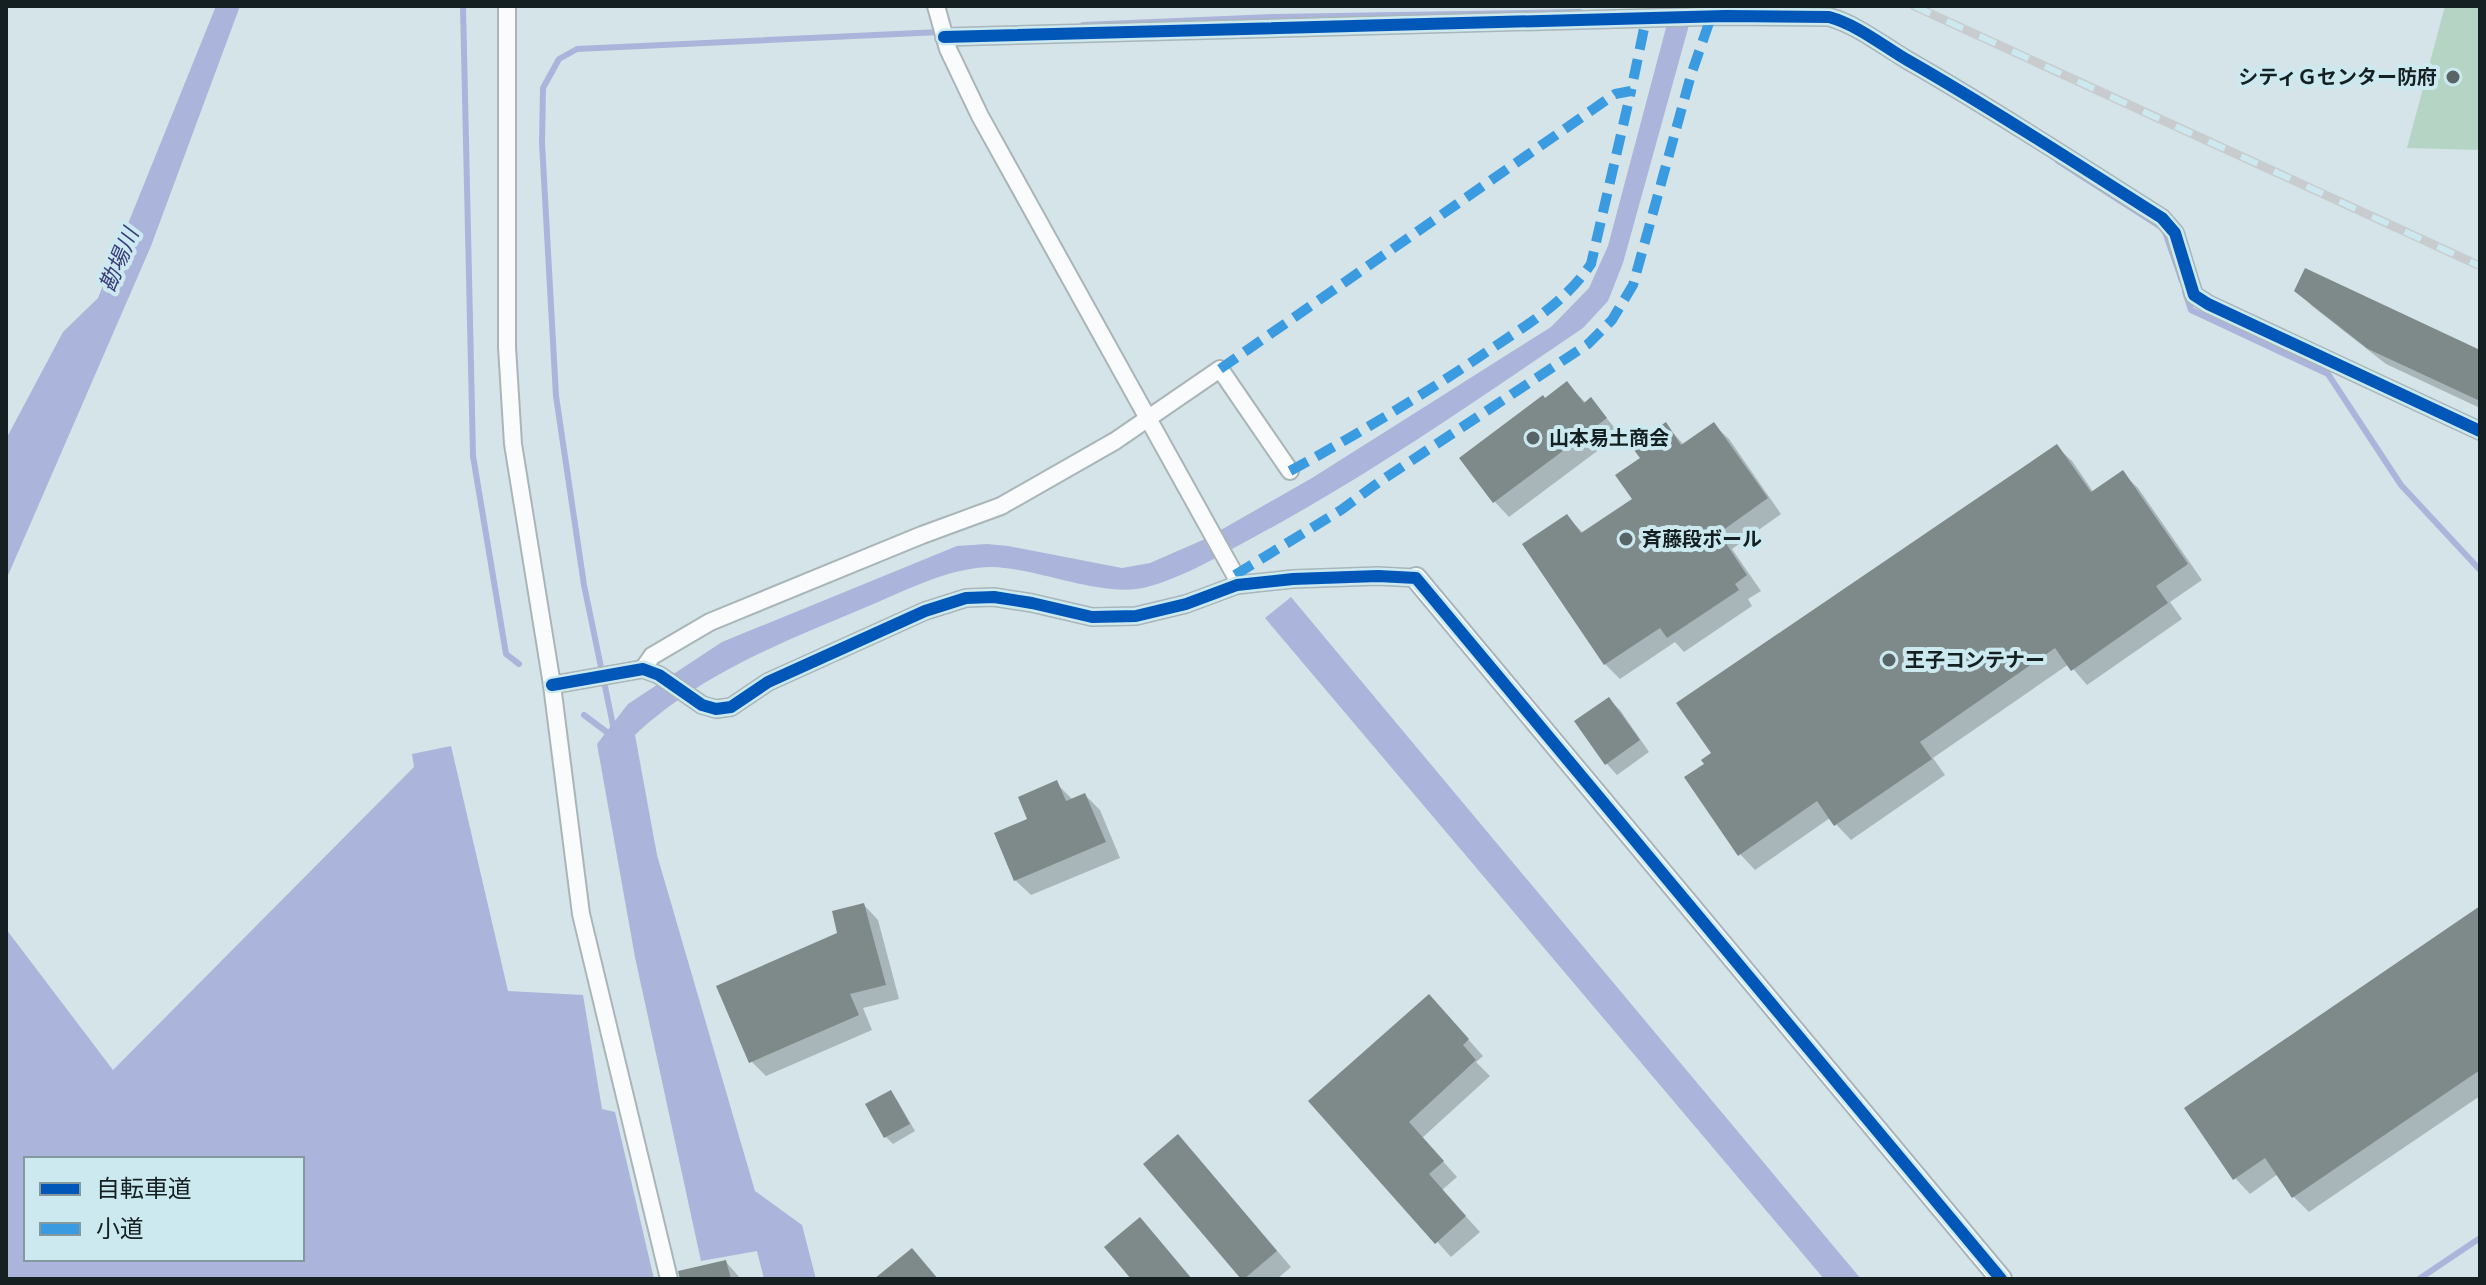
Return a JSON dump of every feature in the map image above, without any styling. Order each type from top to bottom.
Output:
[{"type":"street","points":[[507,6],[507,347],[513,444],[552,685],[581,914],[669,1279]]},
{"type":"street","points":[[936,6],[944,37],[980,116],[1149,416],[1237,585]]},
{"type":"street","points":[[944,37],[1702,17],[1829,17],[1842,20],[1969,95],[2162,218],[2175,233],[2194,295],[2480,431]]},
{"type":"street","points":[[651,672],[652,656],[710,622],[1001,506],[1115,441],[1220,369],[1290,471]]},
{"type":"street","points":[[552,685],[624,671],[651,672],[702,705],[716,709],[731,707],[768,682],[925,611],[966,598],[994,597],[1092,617],[1136,616],[1186,604],[1237,585],[1293,579],[1416,578],[2001,1279]]},
{"type":"green space","name":"シティＧセンター防府","points":[[2445,6],[2480,6],[2480,150],[2407,148]]},
{"type":"water","name":"勘場川","points":[[216,6],[240,6],[151,246],[6,580],[6,439],[63,332],[98,298]]},
{"type":"water","points":[[1667,24],[1689,25],[1623,263],[1608,301],[1583,328],[1340,488],[1175,577],[1130,590],[1091,586],[992,567],[946,575],[808,631],[747,660],[688,693],[635,735],[657,855],[755,1191],[802,1225],[816,1279],[764,1279],[757,1251],[701,1261],[635,957],[597,744],[628,704],[722,642],[957,546],[1008,546],[1122,568],[1150,563],[1205,539],[1312,478],[1551,327],[1589,288],[1608,246]]},
{"type":"water","points":[[1291,597],[1861,1279],[1824,1279],[1265,618]]},
{"type":"water","points":[[451,746],[508,991],[583,995],[602,1109],[615,1112],[654,1279],[6,1279],[6,929],[113,1070],[414,767],[412,754]]},
{"type":"building","points":[[2305,268],[2480,350],[2480,401],[2368,349],[2294,291]]},
{"type":"building","name":"山本易土商会","points":[[1567,381],[1584,403],[1591,397],[1607,418],[1493,503],[1459,458],[1543,395],[1545,398]]},
{"type":"building","name":"斉藤段ボール","points":[[1666,422],[1681,445],[1714,422],[1768,498],[1719,533],[1747,575],[1735,584],[1739,590],[1667,638],[1660,628],[1604,665],[1522,544],[1567,514],[1581,533],[1632,499],[1615,475],[1640,458],[1631,446]]},
{"type":"building","name":"王子コンテナー","points":[[2057,444],[2091,492],[2123,470],[2188,564],[2156,586],[2168,603],[2071,671],[2055,648],[1920,742],[1932,759],[1834,826],[1817,801],[1738,856],[1684,777],[1704,764],[1701,760],[1711,753],[1676,703]]},
{"type":"building","points":[[1609,697],[1640,740],[1605,765],[1574,721]]},
{"type":"building","points":[[1057,780],[1066,801],[1085,793],[1106,842],[1014,881],[994,833],[1027,819],[1018,797]]},
{"type":"building","points":[[864,903],[886,985],[850,994],[859,1015],[749,1063],[716,986],[837,933],[832,911]]},
{"type":"building","points":[[2480,906],[2480,1070],[2292,1198],[2265,1158],[2233,1180],[2184,1108]]},
{"type":"building","points":[[1429,994],[1469,1039],[1463,1045],[1476,1060],[1409,1122],[1444,1161],[1429,1174],[1466,1216],[1435,1244],[1308,1101]]},
{"type":"building","points":[[891,1090],[910,1124],[884,1138],[865,1104]]},
{"type":"building","points":[[1178,1134],[1277,1251],[1244,1279],[1143,1164]]},
{"type":"building","points":[[1140,1217],[1192,1279],[1131,1279],[1104,1247]]},
{"type":"building","points":[[912,1248],[938,1279],[874,1279]]},
{"type":"building","points":[[726,1260],[731,1279],[680,1279],[678,1271]]},
{"type":"waterway","points":[[463,6],[473,456],[506,654],[519,664]]},
{"type":"waterway","points":[[1083,25],[1273,17],[1580,12]]},
{"type":"waterway","points":[[614,730],[584,585],[556,396],[542,143],[543,88],[559,59],[577,49],[940,32]]},
{"type":"waterway","points":[[2058,161],[2164,229],[2182,281]]},
{"type":"waterway","points":[[2185,292],[2191,310],[2328,374],[2401,485],[2480,570]]},
{"type":"waterway","points":[[584,715],[612,736]]},
{"type":"waterway","points":[[2419,1279],[2480,1238]]},
{"type":"railway","points":[[1914,6],[2480,266]]},
{"type":"marked path","points":[[1235,575],[1341,510],[1588,344],[1612,320],[1633,285],[1691,75],[1711,17]]},
{"type":"marked path","points":[[1220,369],[1615,94],[1631,91],[1646,19]]},
{"type":"marked path","points":[[1290,471],[1394,412],[1469,364],[1547,310],[1581,277],[1591,264],[1631,91]]},
{"type":"cycle path","points":[[944,37],[1725,16],[1829,17],[1870,36],[2162,218],[2175,233],[2194,295],[2208,304],[2480,431]]},
{"type":"cycle path","points":[[552,685],[643,669],[659,675],[702,705],[716,709],[731,707],[768,682],[925,611],[966,598],[994,597],[1092,617],[1136,616],[1186,604],[1237,585],[1293,579],[1416,578],[2001,1279]]},
{"type":"place","name":"シティＧセンター防府","points":[[2453,77]]},
{"type":"place","name":"山本易土商会","points":[[1533,438]]},
{"type":"place","name":"斉藤段ボール","points":[[1626,539]]},
{"type":"place","name":"王子コンテナー","points":[[1889,660]]}]
